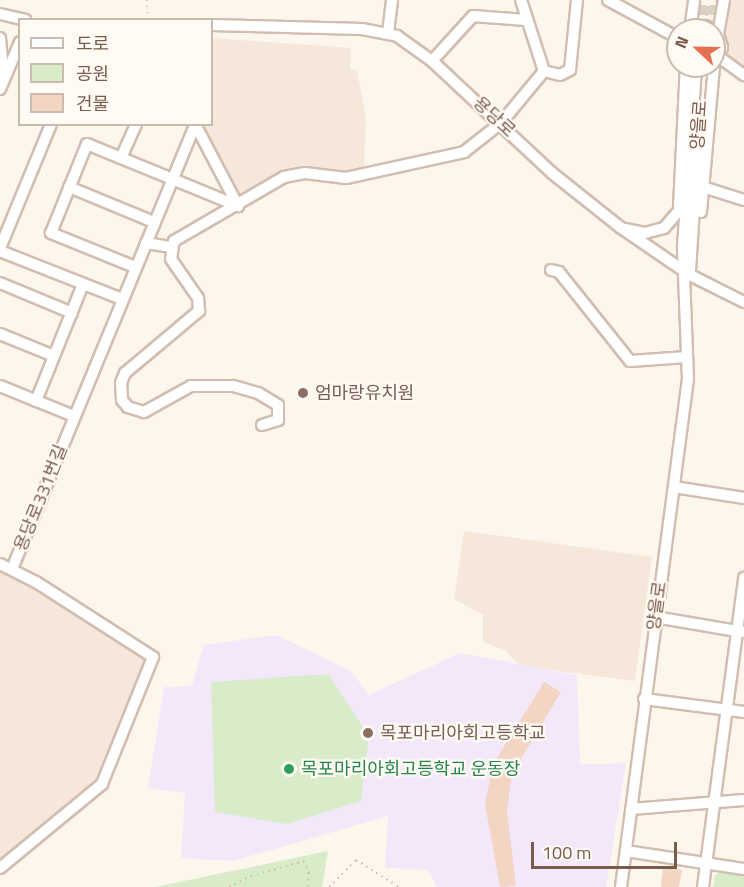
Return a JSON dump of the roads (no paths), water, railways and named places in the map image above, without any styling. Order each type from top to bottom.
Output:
[{"type":"street","points":[[388,33],[392,0]]},
{"type":"street","points":[[521,0],[544,71]]},
{"type":"street","points":[[544,71],[560,75],[570,70],[577,0]]},
{"type":"street","points":[[608,0],[666,31]]},
{"type":"street","points":[[692,18],[694,0]]},
{"type":"street","points":[[721,18],[724,0]]},
{"type":"street","points":[[0,14],[18,18]]},
{"type":"street","points":[[432,61],[473,15],[526,20]]},
{"type":"street","name":"용당로","points":[[213,25],[362,29],[388,33],[432,61],[552,173],[620,227],[686,272],[744,302]]},
{"type":"street","points":[[0,38],[2,86]]},
{"type":"street","points":[[2,86],[18,47]]},
{"type":"street","points":[[726,70],[744,75]]},
{"type":"street","points":[[262,425],[278,420],[278,405],[258,393],[233,386],[191,386],[144,412],[132,409],[122,400],[121,382],[125,373],[199,311],[198,298],[171,259],[171,247],[174,241],[284,177],[305,173],[346,178],[464,152],[501,123],[544,71]]},
{"type":"street","points":[[687,248],[679,211],[703,78]]},
{"type":"street","name":"양을로","points":[[621,887],[688,379],[687,248],[704,78]]},
{"type":"street","points":[[687,248],[699,230],[703,187],[705,78]]},
{"type":"street","points":[[50,126],[0,250],[122,299]]},
{"type":"street","points":[[121,158],[135,126]]},
{"type":"street","name":"용당로331번길","points":[[0,867],[102,784],[153,657],[12,569],[194,126]]},
{"type":"street","points":[[196,126],[237,206]]},
{"type":"street","points":[[135,267],[51,233],[87,144],[237,206]]},
{"type":"street","points":[[69,187],[154,222]]},
{"type":"street","points":[[703,187],[744,200]]},
{"type":"street","points":[[620,227],[645,233],[664,228],[679,211]]},
{"type":"street","points":[[146,243],[171,247]]},
{"type":"street","points":[[551,270],[559,272],[630,361],[687,357]]},
{"type":"street","points":[[0,284],[72,313]]},
{"type":"street","points":[[36,401],[83,284]]},
{"type":"street","points":[[0,334],[54,356]]},
{"type":"street","points":[[0,386],[74,416]]},
{"type":"street","points":[[674,487],[744,498]]},
{"type":"street","points":[[0,564],[12,569]]},
{"type":"street","points":[[703,887],[726,710],[740,631],[744,578]]},
{"type":"street","points":[[655,617],[740,631]]},
{"type":"street","points":[[644,699],[744,712]]},
{"type":"street","points":[[631,809],[744,800]]},
{"type":"street","points":[[626,851],[744,869]]},
{"type":"tunnel","points":[[703,18],[705,0]]},
{"type":"tunnel","points":[[712,18],[716,0]]},
{"type":"place","name":"엄마랑유치원","points":[[303,393]]},
{"type":"place","name":"목포마리아회고등학교","points":[[368,733]]},
{"type":"place","name":"목포마리아회고등학교 운동장","points":[[289,769]]}]
